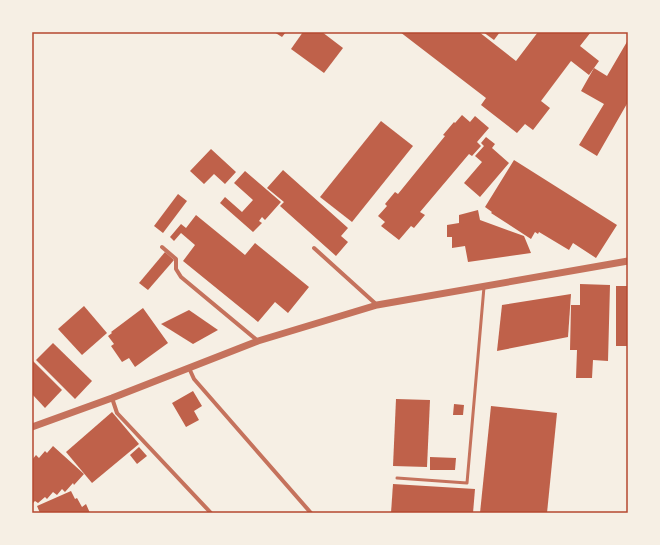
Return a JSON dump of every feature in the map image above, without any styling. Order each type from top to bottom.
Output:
[{"type":"street","points":[[162,248],[176,259],[176,269],[181,277],[258,342]]},
{"type":"street","points":[[314,248],[377,305]]},
{"type":"street","points":[[32,427],[258,342],[377,305],[484,285],[628,261]]},
{"type":"street","points":[[190,368],[194,379],[311,513]]},
{"type":"street","points":[[112,398],[117,413],[211,513]]},
{"type":"lane","points":[[397,478],[467,483],[484,285]]},
{"type":"building","points":[[274,32],[286,32],[282,37]]},
{"type":"building","points":[[303,32],[322,32],[343,48],[324,73],[291,49]]},
{"type":"building","points":[[400,32],[479,32],[516,61],[538,32],[591,32],[580,46],[599,61],[589,75],[571,61],[541,101],[550,108],[533,130],[525,124],[517,133],[481,105],[486,98]]},
{"type":"building","points":[[483,32],[500,32],[494,40]]},
{"type":"building","points":[[628,40],[628,102],[597,156],[579,145],[604,104],[581,91],[594,68],[607,76]]},
{"type":"building","points":[[462,115],[470,122],[475,116],[489,128],[477,142],[481,146],[472,156],[469,154],[420,212],[425,215],[414,228],[411,226],[399,240],[381,226],[385,222],[378,216],[387,206],[385,204],[395,192],[398,194],[445,136],[443,135]]},
{"type":"building","points":[[381,121],[413,146],[352,222],[320,197]]},
{"type":"building","points":[[486,137],[495,144],[492,148],[509,163],[480,197],[464,183],[482,162],[475,156],[484,146],[481,143]]},
{"type":"building","points":[[211,149],[236,172],[225,184],[214,174],[204,184],[190,171]]},
{"type":"building","points":[[514,160],[617,225],[596,258],[573,243],[569,250],[539,232],[538,234],[535,232],[531,239],[491,213],[492,212],[485,207]]},
{"type":"building","points":[[283,170],[348,228],[341,236],[348,242],[336,256],[280,206],[284,202],[267,188]]},
{"type":"building","points":[[245,171],[281,202],[265,220],[262,217],[259,221],[262,223],[253,232],[220,203],[225,197],[242,212],[253,200],[234,183]]},
{"type":"building","points":[[178,194],[187,201],[163,233],[154,226]]},
{"type":"building","points":[[478,210],[480,220],[524,236],[531,253],[468,262],[465,246],[452,248],[452,237],[447,237],[447,225],[459,223],[459,215]]},
{"type":"building","points":[[196,215],[245,255],[255,243],[309,287],[288,313],[275,302],[258,322],[183,261],[195,245],[181,233],[174,241],[170,237],[181,224],[186,228]]},
{"type":"building","points":[[165,252],[174,260],[148,290],[139,283]]},
{"type":"building","points":[[580,284],[610,285],[608,361],[593,360],[592,378],[576,378],[577,350],[570,350],[571,305],[580,305]]},
{"type":"building","points":[[616,286],[628,286],[628,346],[616,346]]},
{"type":"building","points":[[571,294],[568,337],[497,351],[502,305]]},
{"type":"building","points":[[84,306],[107,333],[82,355],[58,329]]},
{"type":"building","points":[[143,308],[168,343],[135,367],[129,358],[122,362],[111,346],[114,344],[108,336],[112,333],[111,332]]},
{"type":"building","points":[[189,310],[218,330],[193,344],[161,324]]},
{"type":"building","points":[[53,343],[92,381],[75,399],[36,360]]},
{"type":"building","points":[[32,360],[62,390],[45,408],[32,394]]},
{"type":"building","points":[[193,391],[202,406],[194,411],[199,420],[186,427],[172,403]]},
{"type":"building","points":[[396,399],[430,400],[427,467],[393,466]]},
{"type":"building","points":[[454,404],[464,405],[463,415],[453,415]]},
{"type":"building","points":[[491,406],[557,413],[547,513],[480,513]]},
{"type":"building","points":[[112,412],[139,444],[92,483],[66,452]]},
{"type":"building","points":[[53,446],[84,474],[65,492],[62,489],[57,495],[53,492],[47,499],[45,497],[38,503],[35,501],[32,504],[32,460],[36,455],[39,458],[45,451],[47,453]]},
{"type":"building","points":[[139,447],[147,456],[137,464],[130,455]]},
{"type":"building","points":[[430,457],[456,458],[455,470],[430,470]]},
{"type":"building","points":[[393,484],[475,489],[473,513],[391,513]]},
{"type":"building","points":[[71,491],[75,499],[77,498],[82,507],[86,504],[90,513],[40,513],[37,506]]}]
